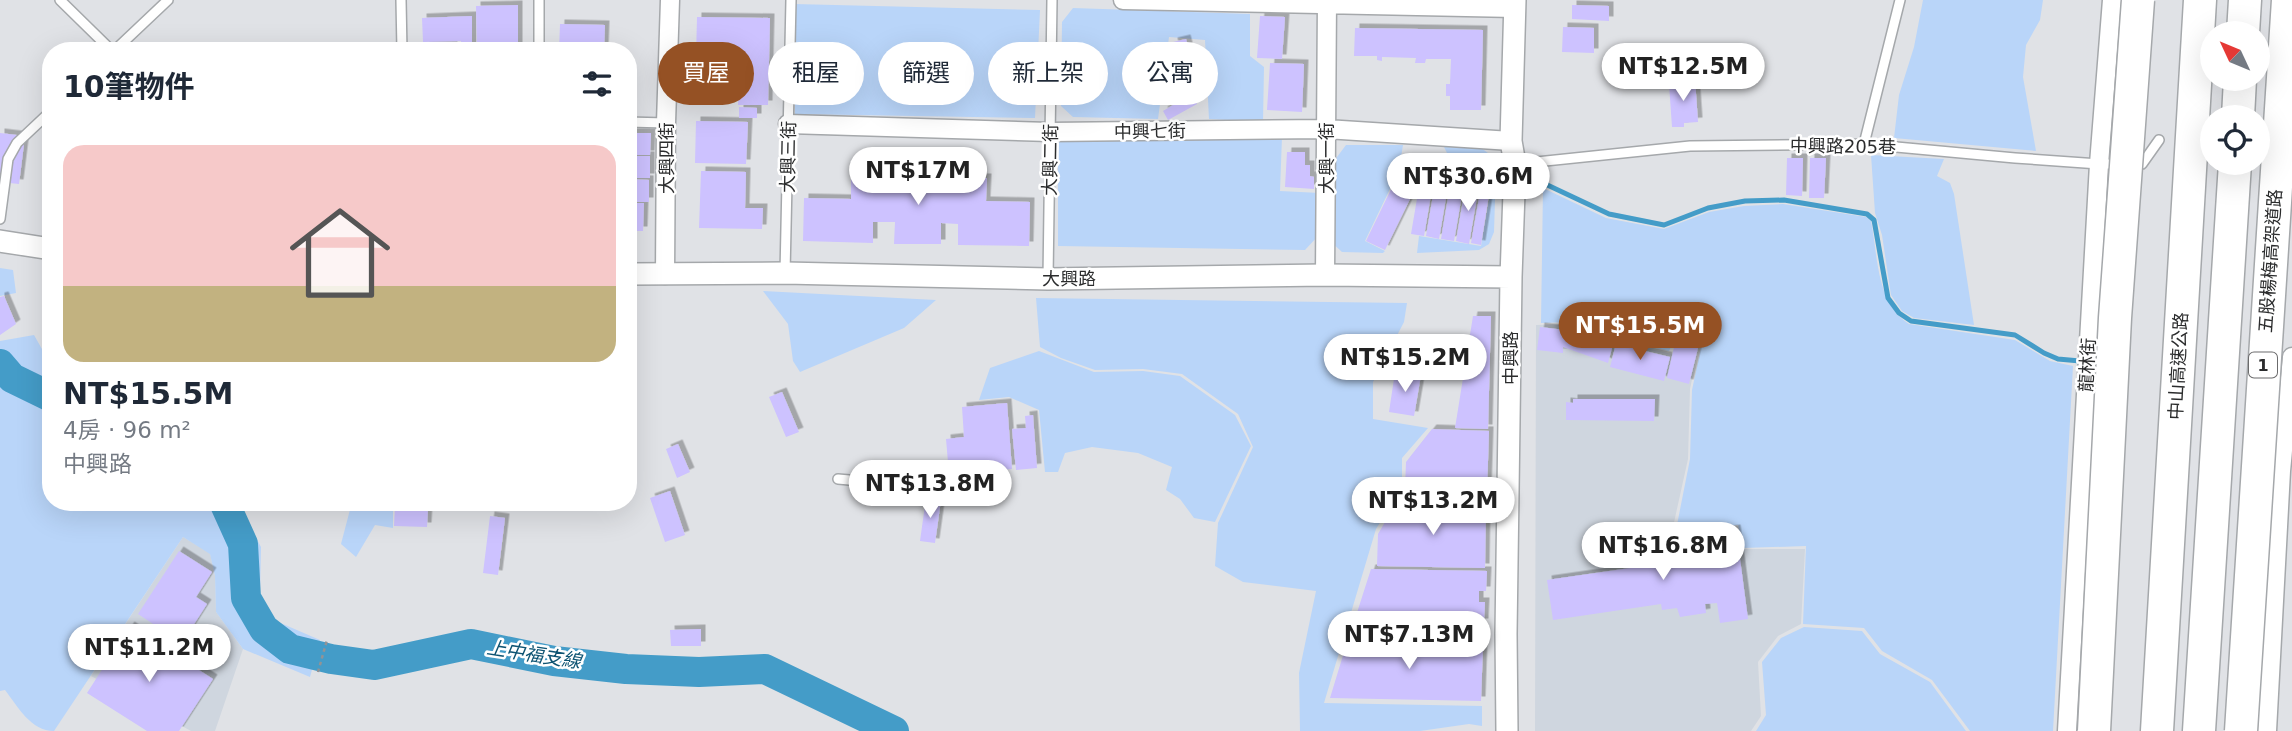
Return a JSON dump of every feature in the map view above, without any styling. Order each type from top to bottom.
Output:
[{"type":"highway","points":[[2094,731],[2115,318],[2138,0]]},
{"type":"highway","name":"中山高速公路","points":[[2157,731],[2200,0]]},
{"type":"highway","points":[[2244,21],[2245,0]]},
{"type":"highway","name":"五股楊梅高架道路","points":[[2241,731],[2288,0]]},
{"type":"highway","name":"1","points":[[2199,731],[2234,175]]},
{"type":"street","name":"大興四街","points":[[666,275],[666,123],[670,0]]},
{"type":"street","points":[[1123,0],[1515,4]]},
{"type":"street","name":"龍林街","points":[[2067,731],[2099,164],[2112,0]]},
{"type":"street","name":"大興一街","points":[[1325,275],[1327,2]]},
{"type":"street","name":"中興路","points":[[1507,723],[1511,277],[1515,164],[1511,141],[1515,4]]},
{"type":"street","name":"中興七街","points":[[788,124],[1050,132],[1326,129],[1511,141]]},
{"type":"street","points":[[0,242],[42,248]]},
{"type":"street","name":"大興路","points":[[637,274],[786,273],[1048,279],[1325,275],[1511,277]]},
{"type":"street","points":[[2267,731],[2281,471],[2292,357]]},
{"type":"lane","points":[[60,0],[104,42]]},
{"type":"lane","points":[[123,42],[168,0]]},
{"type":"lane","points":[[401,0],[402,42]]},
{"type":"lane","points":[[539,0],[539,42]]},
{"type":"lane","name":"大興三街","points":[[786,273],[791,0]]},
{"type":"lane","name":"大興二街","points":[[1048,279],[1052,0]]},
{"type":"lane","points":[[1864,144],[1900,0]]},
{"type":"lane","points":[[0,219],[8,159],[17,143],[42,119]]},
{"type":"lane","points":[[637,122],[666,123]]},
{"type":"lane","name":"中興路205巷","points":[[1515,164],[1690,146],[1864,144],[2015,159],[2142,164],[2159,141]]},
{"type":"lane","points":[[2270,144],[2292,148]]},
{"type":"lane","points":[[838,479],[883,483],[910,490],[936,487]]},
{"type":"path","points":[[318,671],[327,640]]},
{"type":"shaded area","points":[[1923,0],[2043,0],[2040,20],[2026,45],[2023,77],[2036,151],[1894,138],[1899,95],[1914,47]]},
{"type":"shaded area","points":[[794,4],[1040,10],[1039,42],[988,42],[988,105],[1036,105],[1035,118],[795,114],[795,105],[864,105],[864,42],[794,42]]},
{"type":"shaded area","points":[[1073,8],[1250,14],[1250,56],[1264,67],[1263,122],[1209,119],[1208,105],[1218,105],[1218,42],[1169,37],[1168,42],[1122,42],[1122,105],[1160,105],[1158,119],[1073,117],[1061,105],[1108,105],[1108,42],[1062,42],[1062,22]]},
{"type":"shaded area","points":[[1058,135],[1282,137],[1280,191],[1320,193],[1319,235],[1305,250],[1058,246]]},
{"type":"shaded area","points":[[1346,145],[1403,145],[1399,170],[1365,241],[1385,251],[1383,253],[1342,252],[1330,241],[1334,161]]},
{"type":"shaded area","points":[[1444,147],[1481,148],[1488,153],[1496,168],[1494,232],[1489,244],[1479,250],[1417,253],[1419,236],[1481,246],[1491,188],[1428,175],[1429,168],[1445,167],[1448,155]]},
{"type":"shaded area","points":[[1871,155],[1944,159],[1937,176],[1950,183],[1954,194],[1974,325],[1914,318],[1902,311],[1891,295],[1882,235],[1875,213]]},
{"type":"shaded area","points":[[1543,188],[1606,218],[1664,229],[1709,212],[1744,206],[1783,204],[1866,217],[1871,221],[1884,291],[1898,315],[1909,324],[2015,340],[2050,361],[2073,366],[2053,731],[1970,731],[1932,680],[1882,651],[1864,628],[1803,624],[1806,546],[1743,548],[1738,525],[1675,535],[1690,459],[1692,390],[1703,338],[1678,332],[1669,351],[1612,337],[1573,322],[1541,323]]},
{"type":"shaded area","points":[[0,268],[13,270],[16,293],[0,296]]},
{"type":"shaded area","points":[[763,291],[936,300],[904,328],[800,372],[793,361],[788,324]]},
{"type":"shaded area","points":[[1036,298],[1407,303],[1404,322],[1373,382],[1373,419],[1428,428],[1402,458],[1402,487],[1376,529],[1324,703],[1482,706],[1482,726],[1469,724],[1420,731],[1300,731],[1299,673],[1316,591],[1243,582],[1215,566],[1218,523],[1253,447],[1238,414],[1182,374],[1143,369],[1095,370],[1040,347]]},
{"type":"shaded area","points":[[1571,324],[1611,340],[1672,354],[1700,340],[1690,389],[1688,459],[1671,536],[1737,527],[1742,549],[1805,549],[1801,624],[1778,636],[1758,662],[1761,716],[1751,731],[1535,731],[1536,325]]},
{"type":"shaded area","points":[[34,335],[42,349],[42,511],[242,511],[261,547],[260,596],[276,621],[320,640],[310,677],[243,649],[216,612],[215,576],[210,554],[183,537],[54,731],[32,723],[5,690],[0,691],[0,341]]},
{"type":"shaded area","points":[[1039,351],[1094,372],[1143,371],[1180,376],[1235,415],[1251,446],[1215,522],[1194,518],[1180,499],[1166,490],[1172,467],[1138,453],[1092,447],[1065,453],[1058,472],[1045,472],[1039,410],[1009,397],[979,400],[990,368]]},
{"type":"shaded area","points":[[350,511],[393,511],[393,528],[375,525],[356,557],[341,544]]},
{"type":"shaded area","points":[[183,537],[210,553],[215,576],[216,612],[243,649],[215,731],[191,731],[91,676]]},
{"type":"shaded area","points":[[1804,627],[1862,631],[1880,654],[1930,682],[1966,731],[1756,731],[1766,715],[1762,662],[1781,638]]},
{"type":"building","points":[[518,5],[518,42],[477,42],[476,6]]},
{"type":"building","points":[[1572,5],[1609,6],[1609,21],[1572,19]]},
{"type":"building","points":[[472,16],[472,42],[423,42],[422,18]]},
{"type":"building","points":[[1260,16],[1285,17],[1282,59],[1257,58]]},
{"type":"building","points":[[697,17],[770,18],[768,105],[754,105],[754,42],[696,42]]},
{"type":"building","points":[[560,24],[605,25],[604,42],[559,42]]},
{"type":"building","points":[[1563,27],[1594,28],[1594,53],[1562,52]]},
{"type":"building","points":[[1355,28],[1483,30],[1481,110],[1450,110],[1450,96],[1446,96],[1446,84],[1450,84],[1451,59],[1426,59],[1425,63],[1415,63],[1416,58],[1382,57],[1382,61],[1377,60],[1377,56],[1354,56]]},
{"type":"building","points":[[1270,63],[1304,64],[1302,112],[1267,110]]},
{"type":"building","points":[[1695,79],[1698,122],[1684,123],[1684,127],[1672,127],[1669,84]]},
{"type":"building","points":[[1173,105],[1195,105],[1168,120],[1163,111]]},
{"type":"building","points":[[739,107],[757,108],[757,118],[739,118]]},
{"type":"building","points":[[696,121],[748,122],[746,164],[695,163]]},
{"type":"building","points":[[0,133],[25,136],[19,184],[0,182]]},
{"type":"building","points":[[637,133],[651,133],[650,155],[637,155]]},
{"type":"building","points":[[1287,152],[1305,152],[1305,165],[1310,165],[1314,189],[1285,187]]},
{"type":"building","points":[[882,155],[953,156],[953,177],[987,178],[986,201],[1030,202],[1029,246],[958,245],[958,224],[941,223],[941,244],[894,244],[895,222],[873,222],[873,243],[803,241],[804,198],[851,199],[851,176],[882,176]]},
{"type":"building","points":[[637,156],[650,156],[650,178],[637,178]]},
{"type":"building","points":[[1787,158],[1803,158],[1802,196],[1786,195]]},
{"type":"building","points":[[1810,158],[1826,158],[1824,198],[1809,198]]},
{"type":"building","points":[[701,171],[746,172],[745,208],[763,208],[762,229],[699,228]]},
{"type":"building","points":[[1421,175],[1434,177],[1424,236],[1411,234]]},
{"type":"building","points":[[1436,178],[1449,180],[1439,239],[1426,236]]},
{"type":"building","points":[[637,179],[649,180],[649,202],[637,202]]},
{"type":"building","points":[[1396,179],[1412,187],[1407,198],[1410,199],[1385,250],[1366,241]]},
{"type":"building","points":[[1451,180],[1464,183],[1454,241],[1441,239]]},
{"type":"building","points":[[1466,183],[1479,185],[1469,244],[1456,241]]},
{"type":"building","points":[[1481,187],[1490,188],[1481,245],[1471,243]]},
{"type":"building","points":[[637,203],[644,203],[643,231],[637,231]]},
{"type":"building","points":[[4,296],[16,324],[0,335],[0,297]]},
{"type":"building","points":[[1473,316],[1491,316],[1488,429],[1455,428]]},
{"type":"building","points":[[1540,327],[1565,330],[1613,344],[1608,363],[1563,347],[1563,353],[1537,350]]},
{"type":"building","points":[[1682,336],[1700,340],[1689,384],[1667,378],[1675,343]]},
{"type":"building","points":[[1616,344],[1670,357],[1664,381],[1610,367]]},
{"type":"building","points":[[1395,372],[1421,375],[1414,416],[1389,412]]},
{"type":"building","points":[[782,392],[799,432],[786,437],[769,397]]},
{"type":"building","points":[[1573,399],[1655,399],[1654,421],[1566,420],[1566,402],[1573,403]]},
{"type":"building","points":[[1007,403],[1012,469],[949,474],[946,439],[964,437],[962,407]]},
{"type":"building","points":[[1033,415],[1037,468],[1016,470],[1012,429],[1026,428],[1025,416]]},
{"type":"building","points":[[1432,429],[1489,431],[1487,491],[1405,489],[1406,462]]},
{"type":"building","points":[[678,444],[690,472],[677,478],[666,449]]},
{"type":"building","points":[[949,479],[982,481],[981,492],[949,490]]},
{"type":"building","points":[[670,491],[685,535],[665,542],[650,498]]},
{"type":"building","points":[[926,498],[941,500],[935,543],[920,541]]},
{"type":"building","points":[[1395,505],[1486,507],[1485,568],[1377,566],[1378,534]]},
{"type":"building","points":[[395,511],[428,511],[427,527],[394,526]]},
{"type":"building","points":[[490,516],[505,518],[498,575],[483,573]]},
{"type":"building","points":[[1736,529],[1748,619],[1720,623],[1717,603],[1705,604],[1706,613],[1680,617],[1677,608],[1662,610],[1661,604],[1553,620],[1547,580],[1658,564],[1657,554],[1667,552],[1665,539]]},
{"type":"building","points":[[179,551],[212,572],[196,597],[207,604],[182,643],[138,614]]},
{"type":"building","points":[[1371,569],[1487,571],[1486,591],[1479,591],[1479,602],[1485,602],[1484,623],[1429,623],[1429,630],[1354,630],[1354,622]]},
{"type":"building","points":[[130,626],[213,679],[179,731],[147,731],[87,693]]},
{"type":"building","points":[[701,629],[701,646],[671,646],[670,630]]},
{"type":"building","points":[[1348,639],[1429,640],[1429,645],[1483,645],[1481,701],[1330,698]]},
{"type":"waterway","points":[[1541,182],[1609,214],[1664,225],[1708,208],[1745,201],[1784,200],[1867,214],[1874,220],[1888,298],[1899,313],[1911,321],[2015,335],[2058,359],[2080,361]]},
{"type":"waterway","name":"上中福支線","points":[[0,364],[12,378],[42,393]]},
{"type":"waterway","name":"上中福支線","points":[[228,511],[243,544],[246,598],[264,629],[290,649],[331,659],[374,665],[471,644],[554,661],[626,669],[699,672],[765,669],[894,731]]}]
